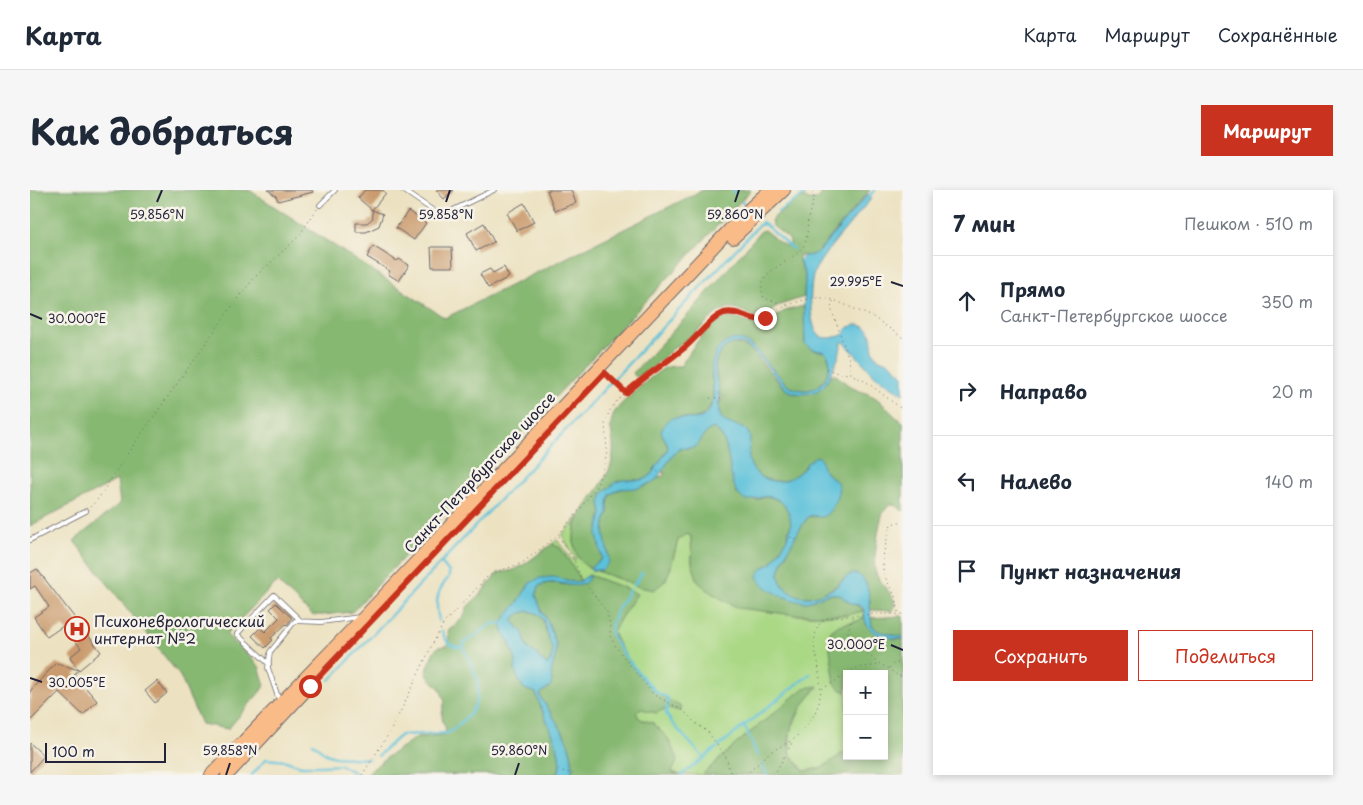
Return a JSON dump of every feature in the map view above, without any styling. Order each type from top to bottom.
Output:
[{"type":"main road","name":"Санкт-Петербургское шоссе","points":[[211,775],[281,705],[706,254],[770,190]]},
{"type":"main road","name":"Санкт-Петербургское шоссе","points":[[227,775],[732,239],[784,190]]},
{"type":"lane","points":[[320,205],[335,190]]},
{"type":"lane","points":[[403,190],[441,216],[494,190]]},
{"type":"lane","points":[[30,540],[86,511]]},
{"type":"lane","points":[[269,664],[238,634],[274,596],[301,621]]},
{"type":"lane","points":[[281,705],[268,668],[270,652],[295,621],[321,622],[365,616]]},
{"type":"path","points":[[788,305],[764,298],[761,291],[763,280],[770,272],[794,255],[805,243],[808,218],[814,197],[811,190]]},
{"type":"path","points":[[86,511],[98,499],[125,457],[240,296],[256,276],[289,246],[320,205]]},
{"type":"path","points":[[362,775],[390,732],[444,624],[487,577],[522,563],[558,535],[578,512],[597,484],[605,464],[607,452],[605,424],[609,412],[616,402],[637,383],[684,349],[718,316],[727,312],[744,314],[752,319],[761,320],[778,309],[800,301],[813,298],[834,300],[872,317],[903,338]]},
{"type":"path","points":[[834,300],[831,308],[849,359],[851,374]]},
{"type":"path","points":[[826,369],[838,373],[851,374],[868,383],[903,410]]},
{"type":"path","points":[[605,373],[626,393]]},
{"type":"path","points":[[710,398],[723,398]]},
{"type":"path","points":[[653,469],[664,475]]},
{"type":"path","points":[[898,613],[898,601],[885,577],[882,560],[891,524],[903,521]]},
{"type":"path","points":[[558,535],[574,560],[580,576],[607,612],[610,636],[616,647],[654,695],[684,711],[708,732],[726,757],[731,775]]},
{"type":"path","points":[[786,535],[798,541]]},
{"type":"path","points":[[774,775],[794,740],[814,715],[819,703],[821,690],[818,661],[814,647],[815,635],[822,621],[829,618],[872,614],[903,614]]},
{"type":"path","points":[[852,616],[848,631],[850,637],[881,665],[889,668],[898,676],[903,676]]},
{"type":"path","points":[[889,668],[894,663],[903,663]]},
{"type":"path","points":[[821,690],[857,668],[881,665]]},
{"type":"path","points":[[746,775],[770,752],[794,740]]},
{"type":"path","points":[[558,770],[573,774]]},
{"type":"green space","points":[[30,190],[249,190],[445,318],[703,190],[751,190],[352,612],[312,615],[277,582],[226,634],[259,666],[265,686],[228,729],[201,724],[180,676],[74,541],[120,503],[117,480],[30,526]]},
{"type":"green space","points":[[821,190],[870,190],[816,254],[810,256],[799,255],[799,261],[805,275],[804,297],[777,306],[769,313],[760,316],[754,316],[735,308],[728,308],[717,313],[652,368],[636,377],[633,373],[687,316],[761,231],[764,230],[780,243],[791,247],[789,239],[773,226],[771,221],[794,202],[804,197],[809,200],[816,200],[822,194]]},
{"type":"green space","points":[[804,306],[805,344],[815,350],[825,352],[829,359],[828,371],[822,382],[818,386],[807,390],[788,386],[750,344],[739,340],[720,347],[713,370],[712,401],[706,412],[696,418],[681,417],[663,436],[668,449],[648,478],[616,482],[603,493],[600,503],[602,513],[599,545],[603,558],[590,568],[583,563],[576,552],[575,529],[584,509],[604,480],[611,466],[613,449],[611,426],[617,409],[661,370],[681,366],[701,337],[721,320],[732,318],[752,324],[762,324],[785,311]]},
{"type":"green space","points":[[734,343],[749,348],[780,384],[794,394],[819,390],[831,374],[854,388],[876,398],[903,422],[903,511],[890,504],[884,512],[878,533],[875,559],[877,576],[894,601],[893,611],[870,610],[870,599],[843,579],[828,591],[809,597],[794,594],[782,584],[779,574],[780,569],[801,527],[809,516],[821,517],[833,506],[837,498],[837,484],[828,474],[808,462],[799,473],[787,480],[781,481],[767,480],[753,470],[749,458],[749,436],[739,427],[725,422],[719,412],[720,400],[723,397],[720,396],[717,380],[717,358],[720,351]]},
{"type":"green space","points":[[710,428],[714,428],[722,436],[728,453],[737,494],[757,500],[771,497],[780,501],[786,506],[792,520],[786,541],[771,564],[765,566],[762,584],[782,595],[805,601],[837,594],[860,607],[863,611],[847,615],[795,615],[738,608],[713,594],[698,582],[692,563],[691,536],[687,534],[678,540],[665,581],[654,590],[639,587],[597,571],[602,570],[608,552],[604,532],[610,495],[621,489],[646,485],[663,476],[665,473],[662,471],[679,449],[695,446]]},
{"type":"green space","points":[[582,513],[575,524],[574,545],[586,566],[591,570],[645,588],[670,570],[678,540],[687,534],[691,536],[692,563],[795,615],[847,615],[863,611],[864,617],[858,621],[839,625],[840,689],[843,690],[843,753],[822,768],[805,771],[790,754],[790,732],[803,704],[818,687],[804,688],[702,775],[680,775],[672,772],[653,723],[640,719],[636,713],[640,708],[654,711],[661,711],[667,708],[673,710],[624,654],[613,632],[636,594],[589,575],[580,581],[577,573],[560,548],[552,544],[557,540],[572,560],[575,560],[562,535]]},
{"type":"green space","points":[[552,544],[560,548],[577,573],[580,581],[575,582],[554,577],[530,583],[501,623],[516,660],[515,671],[524,689],[536,693],[556,744],[560,765],[558,774],[367,775],[387,757],[417,737],[444,735],[446,729],[442,715],[445,701],[440,689],[426,674],[433,653],[438,647],[447,646],[449,640],[448,631],[463,618],[468,606],[498,573],[514,570]]},
{"type":"green space","points":[[589,575],[637,594],[613,633],[627,658],[648,683],[663,697],[681,707],[680,711],[667,708],[656,713],[641,708],[636,713],[640,719],[653,723],[667,737],[678,759],[672,772],[680,775],[571,775],[572,764],[568,744],[540,696],[544,690],[556,654],[556,644],[536,595],[539,586],[544,584],[573,585],[589,578]]},
{"type":"green space","points":[[529,611],[539,615],[542,619],[551,644],[552,657],[547,665],[537,654],[528,649],[523,633],[513,621],[518,615]]},
{"type":"green space","points":[[903,616],[903,637],[877,631],[872,626],[870,618]]},
{"type":"green space","points":[[864,617],[868,627],[895,639],[903,639],[903,775],[702,775],[804,688],[818,686],[796,716],[790,734],[790,752],[804,771],[822,768],[843,753],[843,760],[888,760],[888,670],[843,670],[843,690],[835,684],[829,639],[831,631],[839,625],[858,621]]},
{"type":"water","points":[[868,194],[872,198],[822,258],[815,270],[811,294],[813,324],[816,331],[823,338],[841,336],[845,333],[846,329],[855,324],[867,329],[877,357],[888,362],[903,375],[903,394],[875,376],[844,342],[841,343],[838,357],[827,381],[813,393],[802,394],[787,390],[759,358],[742,344],[731,344],[723,349],[717,358],[715,371],[719,391],[720,415],[723,420],[743,428],[749,434],[750,464],[759,475],[769,480],[782,481],[797,474],[810,460],[818,456],[825,472],[838,484],[837,498],[828,513],[821,517],[809,516],[796,535],[780,569],[779,574],[782,584],[793,594],[812,597],[831,589],[850,574],[856,574],[865,582],[868,589],[872,626],[878,631],[903,637],[903,639],[882,636],[872,631],[866,623],[863,608],[841,596],[828,594],[806,602],[800,601],[778,594],[760,581],[757,576],[758,574],[771,564],[787,539],[791,525],[790,518],[783,504],[774,498],[766,497],[744,500],[741,497],[731,476],[724,441],[714,428],[706,433],[696,447],[679,449],[653,482],[638,488],[619,489],[610,495],[604,532],[609,560],[602,570],[591,570],[590,568],[602,558],[597,535],[602,513],[600,503],[603,493],[616,482],[648,478],[668,449],[661,431],[667,421],[671,418],[694,419],[705,415],[712,405],[713,399],[712,364],[715,354],[721,346],[733,340],[739,340],[750,345],[788,386],[794,388],[801,390],[812,389],[818,387],[826,378],[830,363],[827,354],[811,349],[805,344],[805,275],[799,261],[804,256],[809,256],[821,249]]},
{"type":"water","points":[[589,575],[584,584],[574,586],[552,583],[539,586],[536,595],[556,644],[556,654],[551,673],[552,681],[550,687],[541,693],[540,696],[558,724],[571,754],[571,775],[558,775],[560,766],[559,756],[553,734],[536,693],[524,689],[518,679],[515,671],[516,660],[501,623],[530,583],[540,578],[554,577],[575,582]],"holes":[[[529,611],[538,614],[544,623],[552,653],[552,657],[547,665],[537,654],[528,649],[523,633],[513,621],[518,615]]]},
{"type":"building","points":[[268,190],[312,190],[313,192],[278,201],[276,196]]},
{"type":"building","points":[[365,190],[382,190],[386,193],[372,210],[358,198]]},
{"type":"building","points":[[436,190],[454,190],[444,199]]},
{"type":"building","points":[[547,190],[571,190],[576,203],[555,211]]},
{"type":"building","points":[[524,203],[534,222],[517,231],[507,213]]},
{"type":"building","points":[[372,210],[383,214],[379,226],[366,232],[356,232],[356,223],[367,223],[373,218]]},
{"type":"building","points":[[408,211],[426,223],[414,240],[396,228]]},
{"type":"building","points":[[484,223],[494,242],[476,251],[467,233]]},
{"type":"building","points":[[373,246],[397,261],[399,259],[409,265],[399,281],[388,274],[390,271],[367,257]]},
{"type":"building","points":[[431,247],[452,247],[453,267],[432,267]]},
{"type":"building","points":[[504,267],[509,277],[488,288],[480,274],[490,269],[493,273]]},
{"type":"building","points":[[37,569],[101,652],[79,670],[70,657],[81,648],[63,626],[47,637],[34,617],[49,607],[35,586],[30,589],[30,573]]},
{"type":"building","points":[[276,603],[292,618],[287,625],[271,638],[273,640],[265,648],[252,636],[260,628],[265,632],[279,618],[270,609]]},
{"type":"building","points":[[56,663],[79,670],[74,674],[97,701],[83,715],[59,692],[30,721],[30,691]]},
{"type":"building","points":[[157,681],[167,693],[155,703],[145,691]]},
{"type":"building","points":[[30,743],[44,756],[30,772]]},
{"type":"waterway","points":[[778,212],[811,190]]},
{"type":"waterway","points":[[868,197],[875,190]]},
{"type":"waterway","points":[[762,222],[793,249]]},
{"type":"waterway","points":[[330,680],[759,225],[764,224]]},
{"type":"waterway","points":[[439,621],[437,608],[439,592],[449,577],[449,572],[441,562]]},
{"type":"waterway","points":[[633,586],[642,573]]},
{"type":"waterway","points":[[630,590],[611,626],[613,637],[631,664],[647,682],[658,693],[668,698],[666,714],[704,758]]},
{"type":"waterway","points":[[378,756],[401,735],[448,733],[471,713],[477,700],[478,680],[463,647],[464,643],[492,624],[501,623]]},
{"type":"waterway","points":[[442,631],[450,644],[463,647]]},
{"type":"waterway","points":[[682,775],[810,674]]},
{"type":"waterway","points":[[744,725],[758,756]]},
{"type":"waterway","points":[[313,743],[326,754],[335,757],[368,759]]},
{"type":"waterway","points":[[252,775],[266,759],[286,761],[301,766],[341,765],[355,773]]},
{"type":"waterway","points":[[762,764],[767,775]]},
{"type":"place","name":"Психоневрологический интернат №2","points":[[77,629]]},
{"type":"route","points":[[310,686],[605,373],[626,393],[684,349],[718,316],[727,312],[744,314],[756,320],[765,318]]}]
